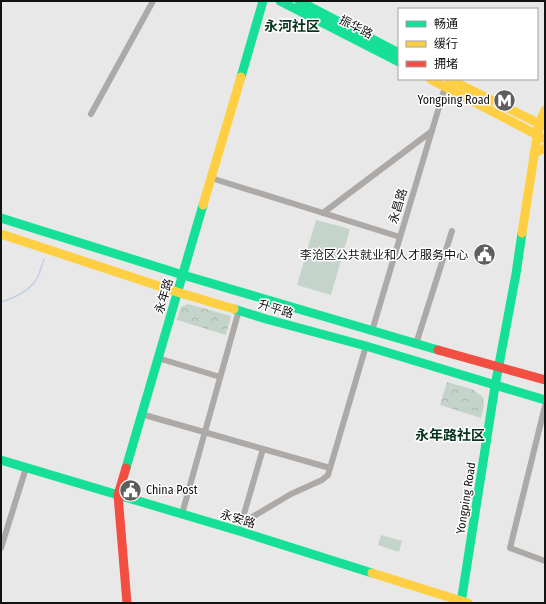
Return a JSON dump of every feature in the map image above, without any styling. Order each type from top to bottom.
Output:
[{"type":"main road","name":"永年路","points":[[127,603],[118,495],[263,1]]},
{"type":"main road","name":"振华路","points":[[280,1],[398,61]]},
{"type":"main road","name":"振华路","points":[[299,1],[398,52]]},
{"type":"main road","points":[[434,80],[447,83],[543,125]]},
{"type":"main road","points":[[447,83],[541,137]]},
{"type":"main road","name":"Yongping Road","points":[[464,602],[495,386],[516,274],[534,153],[541,137],[545,110]]},
{"type":"main road","points":[[534,153],[545,148]]},
{"type":"main road","name":"升平路","points":[[1,218],[183,275],[416,344],[545,380]]},
{"type":"main road","name":"升平路","points":[[1,234],[177,292],[266,319],[366,346],[545,400]]},
{"type":"main road","name":"永安路","points":[[1,460],[182,514],[240,527],[464,602]]},
{"type":"street","points":[[90,114],[153,1]]},
{"type":"street","name":"永昌路","points":[[372,331],[447,83]]},
{"type":"street","points":[[323,213],[432,131]]},
{"type":"street","points":[[211,178],[400,237]]},
{"type":"street","points":[[416,344],[452,232]]},
{"type":"street","points":[[182,514],[239,310]]},
{"type":"street","points":[[240,527],[291,494],[322,480],[328,475],[366,346]]},
{"type":"street","points":[[158,358],[220,377]]},
{"type":"street","points":[[545,406],[510,548],[545,561]]},
{"type":"street","points":[[141,414],[330,468]]},
{"type":"street","points":[[240,527],[263,449]]},
{"type":"street","points":[[1,548],[26,468]]},
{"type":"green space","points":[[316,220],[350,229],[331,295],[297,285]]},
{"type":"green space","points":[[188,304],[231,316],[226,335],[177,320],[181,307]]},
{"type":"green space","points":[[447,382],[472,389],[483,397],[484,405],[481,418],[440,405]]},
{"type":"green space","points":[[381,535],[402,541],[399,552],[378,545]]},
{"type":"waterway","points":[[1,302],[11,299],[29,288],[39,275],[44,259]]},
{"type":"traffic: fast","points":[[241,77],[263,1]]},
{"type":"traffic: fast","points":[[280,1],[398,61]]},
{"type":"traffic: fast","points":[[299,1],[398,52]]},
{"type":"traffic: fast","points":[[126,468],[203,205]]},
{"type":"traffic: fast","points":[[1,218],[183,275],[438,350]]},
{"type":"traffic: fast","points":[[461,603],[495,386],[516,274],[522,233]]},
{"type":"traffic: fast","points":[[234,309],[366,346],[545,400]]},
{"type":"traffic: fast","points":[[1,460],[239,531],[372,573]]},
{"type":"traffic: slow","points":[[203,205],[241,77]]},
{"type":"traffic: slow","points":[[432,80],[545,139]]},
{"type":"traffic: slow","points":[[451,80],[544,126]]},
{"type":"traffic: slow","points":[[522,233],[539,124],[545,110]]},
{"type":"traffic: slow","points":[[534,153],[545,148]]},
{"type":"traffic: slow","points":[[1,234],[177,292],[234,309]]},
{"type":"traffic: slow","points":[[372,573],[468,603]]},
{"type":"traffic: jam","points":[[438,350],[545,380]]},
{"type":"traffic: jam","points":[[126,468],[118,495],[127,603]]},
{"type":"place","name":"Yongping Road","points":[[505,100]]},
{"type":"place","name":"李沧区公共就业和人才服务中心","points":[[484,255]]},
{"type":"place","name":"China Post","points":[[130,490]]},
{"type":"district","name":"永河社区","points":[[292,26]]},
{"type":"district","name":"永年路社区","points":[[450,435]]}]
